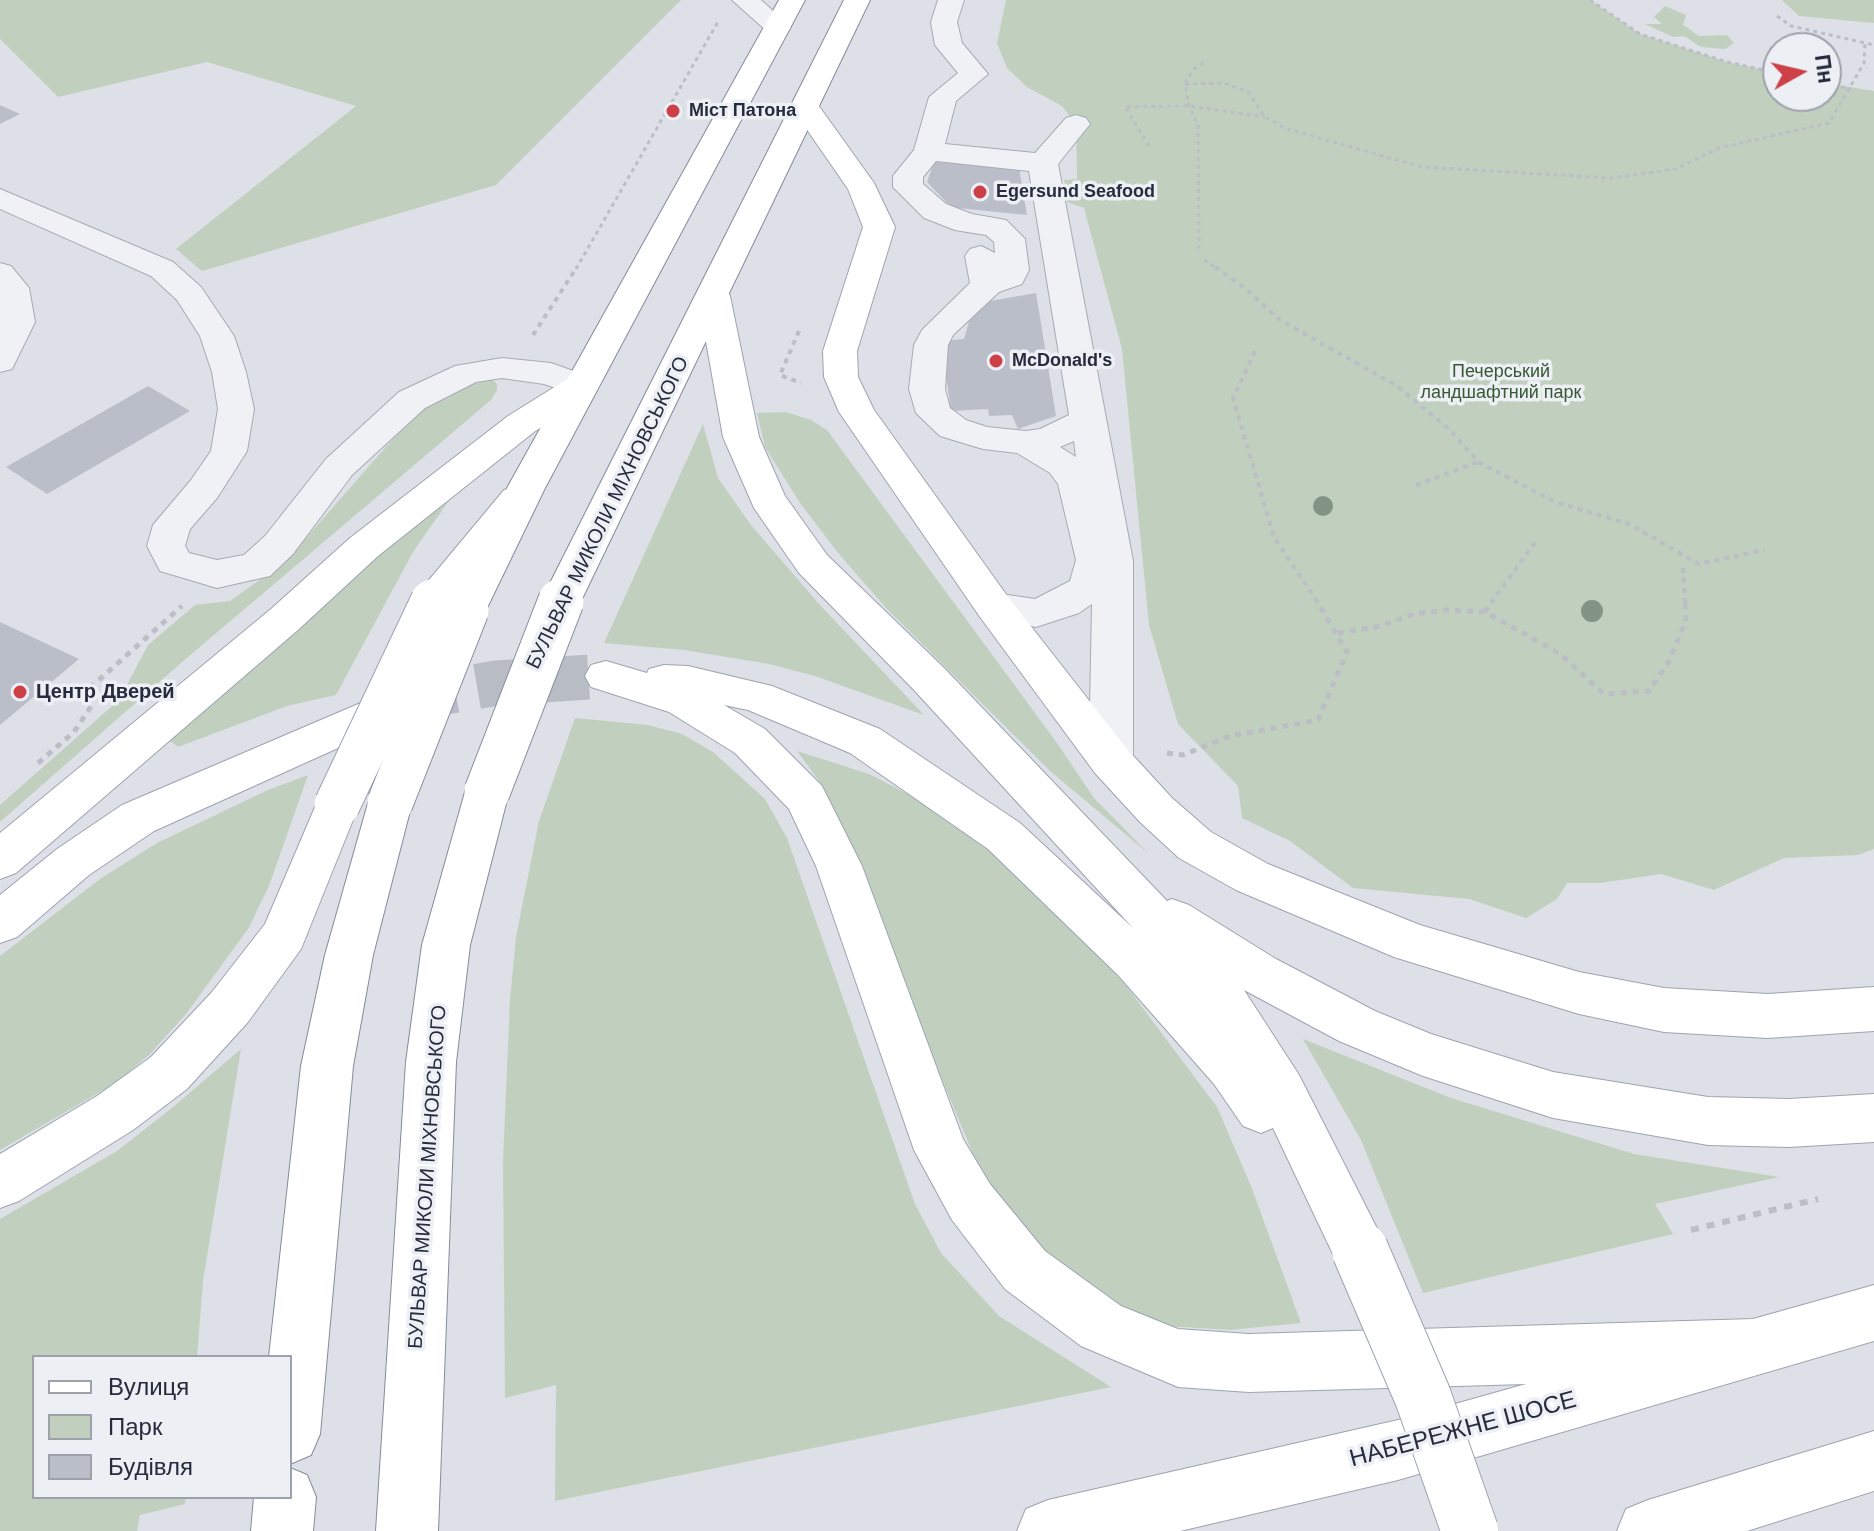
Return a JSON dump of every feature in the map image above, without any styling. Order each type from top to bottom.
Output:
[{"type":"main road","name":"БУЛЬВАР МИКОЛИ МІХНОВСЬКОГО","points":[[407,1531],[431,1062],[446,945],[487,792],[561,601],[714,296],[857,0]]},
{"type":"main road","points":[[0,1183],[115,1113],[169,1073],[230,1007],[284,935],[337,805],[449,606],[526,488],[785,14]]},
{"type":"main road","points":[[806,108],[863,189],[879,227],[840,351],[841,377],[857,412],[994,607],[1128,755],[1156,810],[1195,845],[1252,877],[1411,943],[1579,993],[1664,1010],[1768,1016],[1874,1009]]},
{"type":"main road","points":[[714,296],[741,437],[767,499],[813,564],[929,679],[1121,880],[1223,1000],[1281,1091],[1360,1250],[1423,1397],[1470,1531]]},
{"type":"main road","points":[[0,860],[285,619],[364,547],[521,424],[581,386]]},
{"type":"main road","points":[[292,1414],[327,1066],[349,955],[390,803],[449,606]]},
{"type":"main road","points":[[1360,1250],[1232,1068],[1135,960],[1004,836],[865,741],[757,697],[688,681],[606,676],[684,701],[750,741],[806,798],[839,866],[941,1150],[971,1202],[1025,1270],[1101,1326],[1178,1358],[1249,1363],[1756,1348]]},
{"type":"main road","points":[[0,873],[167,771],[259,735],[411,698],[138,818],[73,862],[0,923]]},
{"type":"main road","points":[[1121,880],[1181,925],[1259,974],[1357,1026],[1423,1054],[1553,1095],[1708,1121],[1789,1123],[1874,1118]]},
{"type":"main road","name":"НАБЕРЕЖНЕ ШОСЕ","points":[[1048,1531],[1398,1450],[1874,1313]]},
{"type":"main road","points":[[1648,1531],[1874,1461]]},
{"type":"main road","points":[[282,1531],[285,1499]]},
{"type":"street","points":[[951,0],[944,22],[949,45],[974,74],[943,97],[928,151],[908,176],[908,187],[935,211],[966,223],[977,233],[987,285],[939,330],[931,345],[927,389],[934,413],[953,428],[983,438],[1026,443],[1050,438],[1090,419]]},
{"type":"street","points":[[734,7],[785,14]]},
{"type":"street","points":[[1076,124],[1043,163],[1065,304],[1090,419],[1113,561],[1110,709],[1128,755]]},
{"type":"street","points":[[928,151],[1043,163]]},
{"type":"street","points":[[0,198],[162,269],[189,294],[217,336],[229,372],[236,409],[229,451],[204,489],[172,525],[166,546],[174,562],[217,574],[256,566],[279,545],[339,467],[402,409],[412,400],[467,373],[502,368],[551,374],[581,386]]},
{"type":"street","points":[[0,273],[13,288],[18,322],[0,362]]},
{"type":"street","points":[[994,607],[1036,613],[1065,603],[1087,589],[1096,560],[1076,482],[1063,465],[1026,443]]},
{"type":"path","points":[[1590,0],[1640,34],[1727,62],[1762,70]]},
{"type":"path","points":[[558,300],[734,7]]},
{"type":"path","points":[[1777,16],[1791,26],[1874,45]]},
{"type":"path","points":[[1149,146],[1125,107],[1189,106],[1265,117],[1284,128],[1422,167],[1611,178],[1676,169],[1719,148],[1829,123],[1864,63],[1865,44]]},
{"type":"path","points":[[1199,249],[1198,125],[1189,106],[1185,84],[1193,70],[1207,60]]},
{"type":"path","points":[[1185,84],[1224,83],[1248,92],[1265,117]]},
{"type":"path","points":[[1842,87],[1851,89]]},
{"type":"path","points":[[1204,260],[1246,289],[1280,320],[1397,386],[1451,431],[1478,462],[1555,502],[1629,524],[1699,564],[1764,550]]},
{"type":"path","points":[[780,375],[798,331]]},
{"type":"path","points":[[1110,709],[1128,755],[1183,755],[1230,736],[1318,720],[1347,652],[1338,633],[1274,537],[1250,461],[1233,398],[1255,351]]},
{"type":"path","points":[[1416,485],[1478,462]]},
{"type":"path","points":[[1485,612],[1536,541]]},
{"type":"path","points":[[1338,633],[1381,626],[1414,614],[1447,610],[1485,612],[1559,653],[1604,694],[1649,691],[1668,663],[1686,621],[1683,568]]},
{"type":"path","points":[[32,768],[74,732],[92,705],[92,686],[185,603]]},
{"type":"path","points":[[1691,1230],[1818,1199]]},
{"type":"green space","points":[[0,0],[681,0],[496,185],[202,271],[176,249],[356,106],[207,62],[58,97],[0,39]]},
{"type":"green space","name":"Печерський ландшафтний парк","points":[[1006,0],[1590,0],[1640,34],[1727,62],[1762,70],[1762,112],[1842,112],[1842,86],[1874,91],[1874,849],[1858,855],[1784,858],[1714,890],[1661,874],[1600,883],[1567,883],[1557,899],[1526,918],[1469,899],[1353,888],[1290,841],[1242,818],[1238,786],[1178,724],[1149,625],[1122,349],[1084,208],[1067,202],[1064,180],[1077,179],[1076,124],[1062,106],[1027,87],[1007,68],[997,43]]},
{"type":"green space","points":[[1782,0],[1874,0],[1874,23],[1799,16]]},
{"type":"green space","points":[[1665,6],[1686,15],[1683,25],[1699,36],[1727,35],[1734,43],[1725,49],[1701,47],[1684,36],[1673,37],[1645,24],[1662,24],[1654,17]]},
{"type":"green space","points":[[491,379],[497,384],[497,390],[491,400],[181,663],[0,822],[0,805],[119,700],[148,645],[195,605],[230,601],[285,562],[420,408],[463,383]]},
{"type":"green space","points":[[786,412],[811,420],[827,430],[1094,798],[1149,854],[1050,771],[887,609],[839,554],[800,503],[765,447],[757,413]]},
{"type":"green space","points":[[703,424],[718,478],[751,525],[819,604],[924,715],[815,676],[769,664],[684,650],[604,643]]},
{"type":"green space","points":[[464,479],[413,552],[336,695],[287,706],[178,747],[169,740],[268,656]]},
{"type":"green space","points":[[575,718],[648,725],[682,734],[713,752],[765,799],[787,838],[915,1204],[941,1253],[999,1316],[1111,1387],[555,1501],[556,1385],[505,1398],[503,1160],[516,937],[539,821]]},
{"type":"green space","points":[[797,751],[869,774],[921,801],[989,845],[1073,926],[1127,987],[1217,1107],[1251,1186],[1301,1323],[1230,1330],[1167,1326],[1114,1305],[1073,1281],[990,1195],[910,1002],[852,849],[822,785]]},
{"type":"green space","points":[[308,775],[269,886],[248,929],[186,1014],[149,1055],[114,1084],[0,1150],[0,956],[100,879],[157,843],[268,790]]},
{"type":"green space","points":[[1303,1039],[1451,1098],[1634,1154],[1779,1177],[1655,1204],[1673,1234],[1423,1293],[1361,1140]]},
{"type":"green space","points":[[241,1049],[203,1281],[197,1355],[32,1355],[32,1499],[186,1499],[185,1504],[140,1515],[137,1531],[0,1531],[0,1219],[117,1151]]},
{"type":"building","points":[[0,105],[20,114],[0,124]]},
{"type":"building","name":"Egersund Seafood","points":[[934,162],[1019,168],[1027,215],[957,208],[947,203],[927,182]]},
{"type":"building","name":"McDonald's","points":[[1036,293],[1056,416],[1018,429],[1012,415],[989,416],[988,409],[951,411],[941,341],[964,339],[972,311],[979,303]]},
{"type":"building","points":[[148,386],[190,411],[47,494],[6,467]]},
{"type":"building","name":"Центр Дверей","points":[[0,622],[79,659],[0,725]]},
{"type":"tunnel","points":[[411,698],[497,683],[606,676]]},
{"type":"place","name":"Міст Патона","points":[[673,111]]},
{"type":"place","name":"Egersund Seafood","points":[[980,192]]},
{"type":"place","name":"McDonald's","points":[[996,361]]},
{"type":"place","name":"Центр Дверей","points":[[20,692]]}]
